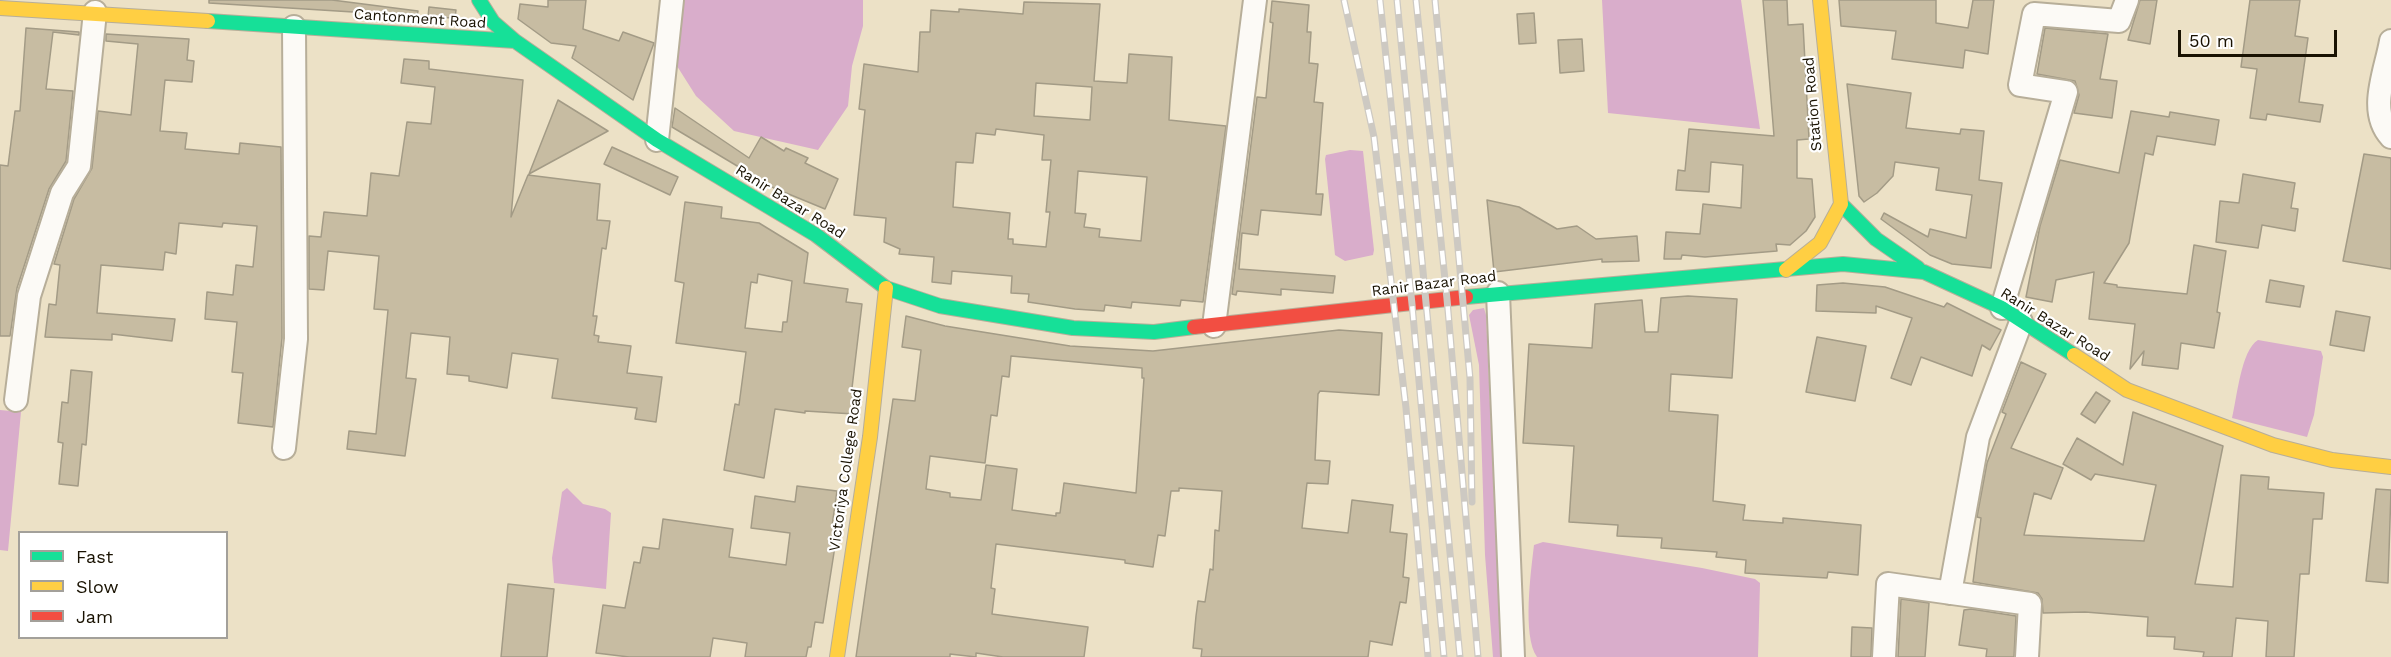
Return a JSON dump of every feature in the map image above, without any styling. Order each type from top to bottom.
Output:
[{"type":"main road","name":"Ranir Bazar Road","points":[[479,0],[493,22],[515,41],[657,140],[816,235],[886,288],[940,306],[1073,328],[1154,332],[1498,293],[1843,264],[1924,272],[2002,308],[2127,390],[2148,399],[2273,445],[2332,460],[2391,467]]},
{"type":"main road","name":"Station Road","points":[[1786,270],[1817,248],[1831,231],[1841,204],[1820,0]]},
{"type":"main road","name":"Cantonment Road","points":[[0,8],[94,12],[515,41]]},
{"type":"main road","points":[[1841,204],[1857,224],[1881,245],[1924,272]]},
{"type":"main road","name":"Victoriya College Road","points":[[837,657],[870,436],[886,288]]},
{"type":"street","points":[[657,140],[672,0]]},
{"type":"street","points":[[1214,326],[1255,0]]},
{"type":"street","points":[[2002,308],[2066,92],[2019,85],[2034,14],[2119,21],[2127,0]]},
{"type":"street","points":[[16,400],[29,296],[62,193],[79,166],[94,12]]},
{"type":"street","points":[[284,448],[296,339],[294,27]]},
{"type":"street","points":[[2391,40],[2379,102],[2380,115],[2391,137]]},
{"type":"street","points":[[1498,293],[1512,657]]},
{"type":"street","points":[[1950,593],[1978,437],[2021,322]]},
{"type":"street","points":[[1884,657],[1888,584],[2030,604],[2027,657]]},
{"type":"shaded area","points":[[683,0],[863,0],[863,26],[852,66],[848,106],[818,150],[734,131],[696,96],[677,66]]},
{"type":"shaded area","points":[[1602,0],[1741,0],[1760,129],[1608,113]]},
{"type":"shaded area","points":[[1350,150],[1363,151],[1374,250],[1373,255],[1345,261],[1335,255],[1325,159],[1326,155]]},
{"type":"shaded area","points":[[1484,308],[1497,562],[1506,657],[1493,657],[1485,555],[1479,365],[1469,315],[1473,310]]},
{"type":"shaded area","points":[[2258,340],[2321,351],[2323,357],[2314,415],[2307,437],[2232,418],[2247,354]]},
{"type":"shaded area","points":[[0,410],[21,412],[8,551],[0,550]]},
{"type":"shaded area","points":[[567,488],[583,504],[605,509],[611,513],[606,589],[554,583],[552,558],[562,492]]},
{"type":"shaded area","points":[[1543,542],[1755,579],[1760,583],[1758,657],[1537,657],[1532,647],[1530,634],[1529,603],[1534,545]]},
{"type":"building","points":[[209,0],[332,0],[418,11],[417,16],[209,3]]},
{"type":"building","points":[[548,0],[586,0],[583,29],[619,41],[623,32],[654,43],[633,100],[572,58],[576,46],[551,43],[518,19],[520,4],[548,7]]},
{"type":"building","points":[[1763,0],[1787,0],[1788,25],[1803,24],[1809,139],[1797,140],[1797,178],[1812,179],[1815,217],[1806,231],[1790,245],[1776,244],[1777,251],[1705,257],[1682,255],[1681,259],[1664,259],[1666,232],[1700,234],[1703,204],[1741,208],[1743,165],[1711,162],[1709,192],[1676,190],[1678,170],[1685,171],[1689,129],[1774,136]]},
{"type":"building","points":[[1839,0],[1936,0],[1936,23],[1968,28],[1973,0],[1994,0],[1988,54],[1965,50],[1963,68],[1892,59],[1896,31],[1841,26]]},
{"type":"building","points":[[2140,0],[2157,0],[2150,44],[2128,40]]},
{"type":"building","points":[[2250,0],[2300,0],[2295,36],[2308,38],[2299,102],[2323,105],[2320,122],[2267,114],[2266,120],[2250,118],[2257,69],[2241,67]]},
{"type":"building","points":[[1272,1],[1309,5],[1307,32],[1311,32],[1309,63],[1318,64],[1314,102],[1323,103],[1316,194],[1323,194],[1321,215],[1261,210],[1258,235],[1242,233],[1239,269],[1335,276],[1333,293],[1281,289],[1281,295],[1237,291],[1236,295],[1232,294],[1257,97],[1266,98],[1273,23],[1270,22]]},
{"type":"building","points":[[1024,2],[1100,4],[1094,81],[1127,83],[1129,54],[1172,57],[1169,120],[1226,126],[1203,302],[1181,300],[1180,306],[1132,302],[1131,308],[1105,305],[1104,311],[1075,309],[1028,302],[1029,294],[1011,293],[1012,276],[952,271],[951,284],[932,282],[934,257],[899,254],[900,249],[884,242],[886,218],[854,215],[865,110],[859,109],[864,64],[918,72],[920,32],[930,32],[931,10],[959,12],[959,9],[1023,14]],"holes":[[[1036,83],[1092,87],[1090,120],[1034,116]],[[996,129],[1044,135],[1042,160],[1051,160],[1046,212],[1050,212],[1046,247],[1013,244],[1013,239],[1008,239],[1010,213],[953,207],[956,162],[973,163],[976,133],[995,135]],[[1078,171],[1147,177],[1141,241],[1099,237],[1100,229],[1084,227],[1086,214],[1075,213]]]},
{"type":"building","points":[[429,7],[456,10],[455,18],[428,17]]},
{"type":"building","points":[[1534,13],[1536,43],[1519,44],[1517,14]]},
{"type":"building","points":[[26,28],[79,32],[79,35],[53,32],[46,89],[73,91],[66,161],[49,189],[17,288],[10,336],[0,336],[0,165],[8,166],[15,111],[20,111]]},
{"type":"building","points":[[2045,28],[2108,34],[2100,79],[2117,81],[2112,118],[2074,113],[2079,95],[2075,81],[2037,74]]},
{"type":"building","points":[[106,34],[189,39],[187,60],[194,61],[192,82],[165,80],[160,131],[187,133],[185,149],[239,154],[240,143],[281,147],[282,338],[273,427],[238,423],[243,373],[232,372],[237,322],[205,319],[207,292],[233,295],[236,265],[253,267],[257,226],[223,223],[222,227],[179,223],[176,254],[165,252],[163,270],[101,265],[97,313],[175,319],[172,341],[112,334],[112,340],[45,337],[49,304],[56,305],[60,265],[54,264],[74,199],[92,168],[98,111],[131,115],[138,44],[106,41]]},
{"type":"building","points":[[1582,39],[1584,71],[1560,73],[1558,40]]},
{"type":"building","points":[[404,59],[429,61],[429,69],[523,80],[511,217],[528,175],[600,184],[597,220],[610,221],[606,249],[602,248],[593,316],[597,316],[594,335],[599,336],[598,342],[631,346],[627,373],[662,377],[656,422],[635,419],[637,408],[552,398],[558,359],[512,353],[507,388],[469,381],[469,376],[447,374],[450,337],[411,333],[406,378],[416,379],[405,456],[347,449],[349,431],[376,434],[388,310],[374,309],[379,256],[328,251],[324,290],[309,289],[309,236],[321,237],[324,212],[367,216],[371,173],[399,176],[407,122],[431,124],[435,87],[401,83]]},
{"type":"building","points":[[1847,84],[1911,93],[1906,128],[1960,134],[1961,129],[1984,131],[1979,180],[2002,183],[1991,268],[1952,264],[1930,255],[1881,219],[1884,213],[1928,237],[1930,229],[1966,238],[1972,195],[1936,190],[1939,168],[1895,162],[1893,176],[1877,193],[1864,202],[1859,196]]},
{"type":"building","points":[[558,100],[608,131],[529,174],[553,113]]},
{"type":"building","points":[[675,108],[749,158],[761,137],[784,151],[786,148],[808,158],[805,163],[838,179],[825,209],[774,188],[672,127]]},
{"type":"building","points":[[2131,111],[2169,117],[2170,112],[2219,120],[2215,145],[2157,136],[2153,155],[2145,153],[2129,243],[2104,283],[2117,285],[2117,287],[2187,294],[2194,245],[2226,251],[2214,348],[2181,343],[2178,369],[2142,365],[2144,351],[2130,369],[2135,324],[2089,319],[2094,272],[2056,280],[2052,302],[2026,297],[2040,226],[2060,160],[2119,173]]},
{"type":"building","points":[[612,147],[678,177],[670,195],[604,164]]},
{"type":"building","points":[[2364,154],[2391,158],[2391,269],[2343,261]]},
{"type":"building","points":[[2243,174],[2295,183],[2291,208],[2298,209],[2295,231],[2262,225],[2258,248],[2216,242],[2220,201],[2239,203]]},
{"type":"building","points":[[1487,200],[1519,207],[1557,229],[1577,226],[1596,239],[1637,236],[1639,261],[1602,262],[1602,259],[1494,272]]},
{"type":"building","points":[[685,202],[722,207],[721,218],[759,223],[808,253],[804,283],[848,289],[846,302],[862,304],[852,388],[856,389],[854,414],[805,411],[805,413],[775,409],[764,478],[724,470],[735,404],[739,405],[746,352],[676,343],[684,283],[675,281]],"holes":[[[758,274],[792,281],[787,322],[783,322],[782,332],[745,328],[751,282],[757,283]]]},
{"type":"building","points":[[2270,280],[2304,286],[2300,307],[2266,302]]},
{"type":"building","points":[[1843,283],[1885,287],[1944,307],[1947,303],[2001,330],[1990,350],[1982,345],[1972,376],[1921,357],[1911,385],[1891,378],[1912,318],[1876,306],[1876,313],[1816,311],[1817,285]]},
{"type":"building","points":[[1688,296],[1737,299],[1732,378],[1671,374],[1669,411],[1718,415],[1713,501],[1745,505],[1743,520],[1783,523],[1783,518],[1861,525],[1858,575],[1828,572],[1827,578],[1745,573],[1746,560],[1716,557],[1717,552],[1661,548],[1662,538],[1617,536],[1618,525],[1569,522],[1574,446],[1523,443],[1529,344],[1592,348],[1595,304],[1642,300],[1645,332],[1658,332],[1661,298]]},
{"type":"building","points":[[2336,311],[2370,317],[2364,351],[2330,345]]},
{"type":"building","points":[[906,316],[945,326],[1070,346],[1153,351],[1339,330],[1382,333],[1379,395],[1320,391],[1318,394],[1315,460],[1330,461],[1328,484],[1307,483],[1302,528],[1348,533],[1352,500],[1393,505],[1390,532],[1407,534],[1403,577],[1409,578],[1406,603],[1400,602],[1392,645],[1370,641],[1368,657],[1201,657],[1202,649],[1193,648],[1196,616],[1198,601],[1205,602],[1210,569],[1213,570],[1215,530],[1219,531],[1222,491],[1179,488],[1179,491],[1171,491],[1165,536],[1158,535],[1153,567],[1125,563],[1125,560],[996,544],[991,588],[995,589],[992,614],[1088,627],[1084,657],[1003,657],[976,653],[976,657],[950,654],[950,657],[856,657],[893,399],[915,401],[921,350],[902,347]],"holes":[[[1011,356],[1142,368],[1142,378],[1144,378],[1136,493],[1064,483],[1060,513],[1056,513],[1056,516],[1012,510],[1017,469],[986,465],[981,500],[950,497],[950,493],[926,489],[930,456],[985,463],[991,415],[997,416],[1002,376],[1009,377]]]},
{"type":"building","points":[[1817,337],[1866,346],[1855,401],[1806,392]]},
{"type":"building","points":[[2021,362],[2046,374],[2011,448],[2063,468],[2051,499],[2034,493],[2024,535],[2144,541],[2156,485],[2095,474],[2091,480],[2063,464],[2077,438],[2123,465],[2133,412],[2223,446],[2195,584],[2233,587],[2241,475],[2269,477],[2268,489],[2324,493],[2322,519],[2313,519],[2309,574],[2300,574],[2294,657],[2266,657],[2268,621],[2236,618],[2232,657],[2203,657],[2204,652],[2174,649],[2175,637],[2147,636],[2148,617],[2085,612],[2043,613],[2042,599],[2038,593],[1973,582],[1981,518],[1977,517],[1987,463],[2006,414],[2002,412]]},
{"type":"building","points":[[71,370],[92,372],[86,445],[82,444],[78,486],[59,484],[63,443],[58,442],[62,402],[68,403]]},
{"type":"building","points":[[2096,392],[2110,401],[2095,423],[2081,414]]},
{"type":"building","points":[[797,486],[837,491],[832,526],[838,527],[823,623],[815,622],[811,647],[808,647],[806,657],[745,657],[747,643],[713,638],[710,657],[629,657],[596,653],[603,605],[625,608],[634,562],[640,563],[643,547],[659,549],[663,519],[733,529],[729,557],[786,565],[790,533],[751,528],[755,496],[795,502]]},
{"type":"building","points":[[2376,489],[2391,490],[2388,583],[2366,581]]},
{"type":"building","points":[[508,584],[554,589],[547,657],[501,657]]},
{"type":"building","points":[[1901,599],[1929,603],[1925,657],[1898,657]]},
{"type":"building","points":[[1964,610],[2016,616],[2014,657],[1986,657],[1987,649],[1959,645]]},
{"type":"building","points":[[1852,627],[1872,628],[1871,657],[1851,657]]},
{"type":"railway","points":[[1344,0],[1374,137],[1406,408],[1428,657]]},
{"type":"railway","points":[[1380,0],[1412,304],[1444,657]]},
{"type":"railway","points":[[1397,0],[1460,657]]},
{"type":"railway","points":[[1416,0],[1447,299],[1478,657]]},
{"type":"railway","points":[[1435,0],[1470,378],[1472,502]]},
{"type":"traffic: fast","points":[[479,0],[493,22],[515,41],[657,140],[816,235],[886,288],[940,306],[1073,328],[1154,332],[1194,327]]},
{"type":"traffic: fast","points":[[208,21],[515,41]]},
{"type":"traffic: fast","points":[[1841,204],[1876,239],[1918,268]]},
{"type":"traffic: fast","points":[[1466,297],[1843,264],[1924,272],[2002,308],[2074,355]]},
{"type":"traffic: slow","points":[[1786,270],[1820,243],[1841,204],[1820,0]]},
{"type":"traffic: slow","points":[[0,8],[208,21]]},
{"type":"traffic: slow","points":[[837,657],[870,437],[886,288]]},
{"type":"traffic: slow","points":[[2074,355],[2127,390],[2273,445],[2332,460],[2391,467]]},
{"type":"traffic: jam","points":[[1194,327],[1466,297]]}]
